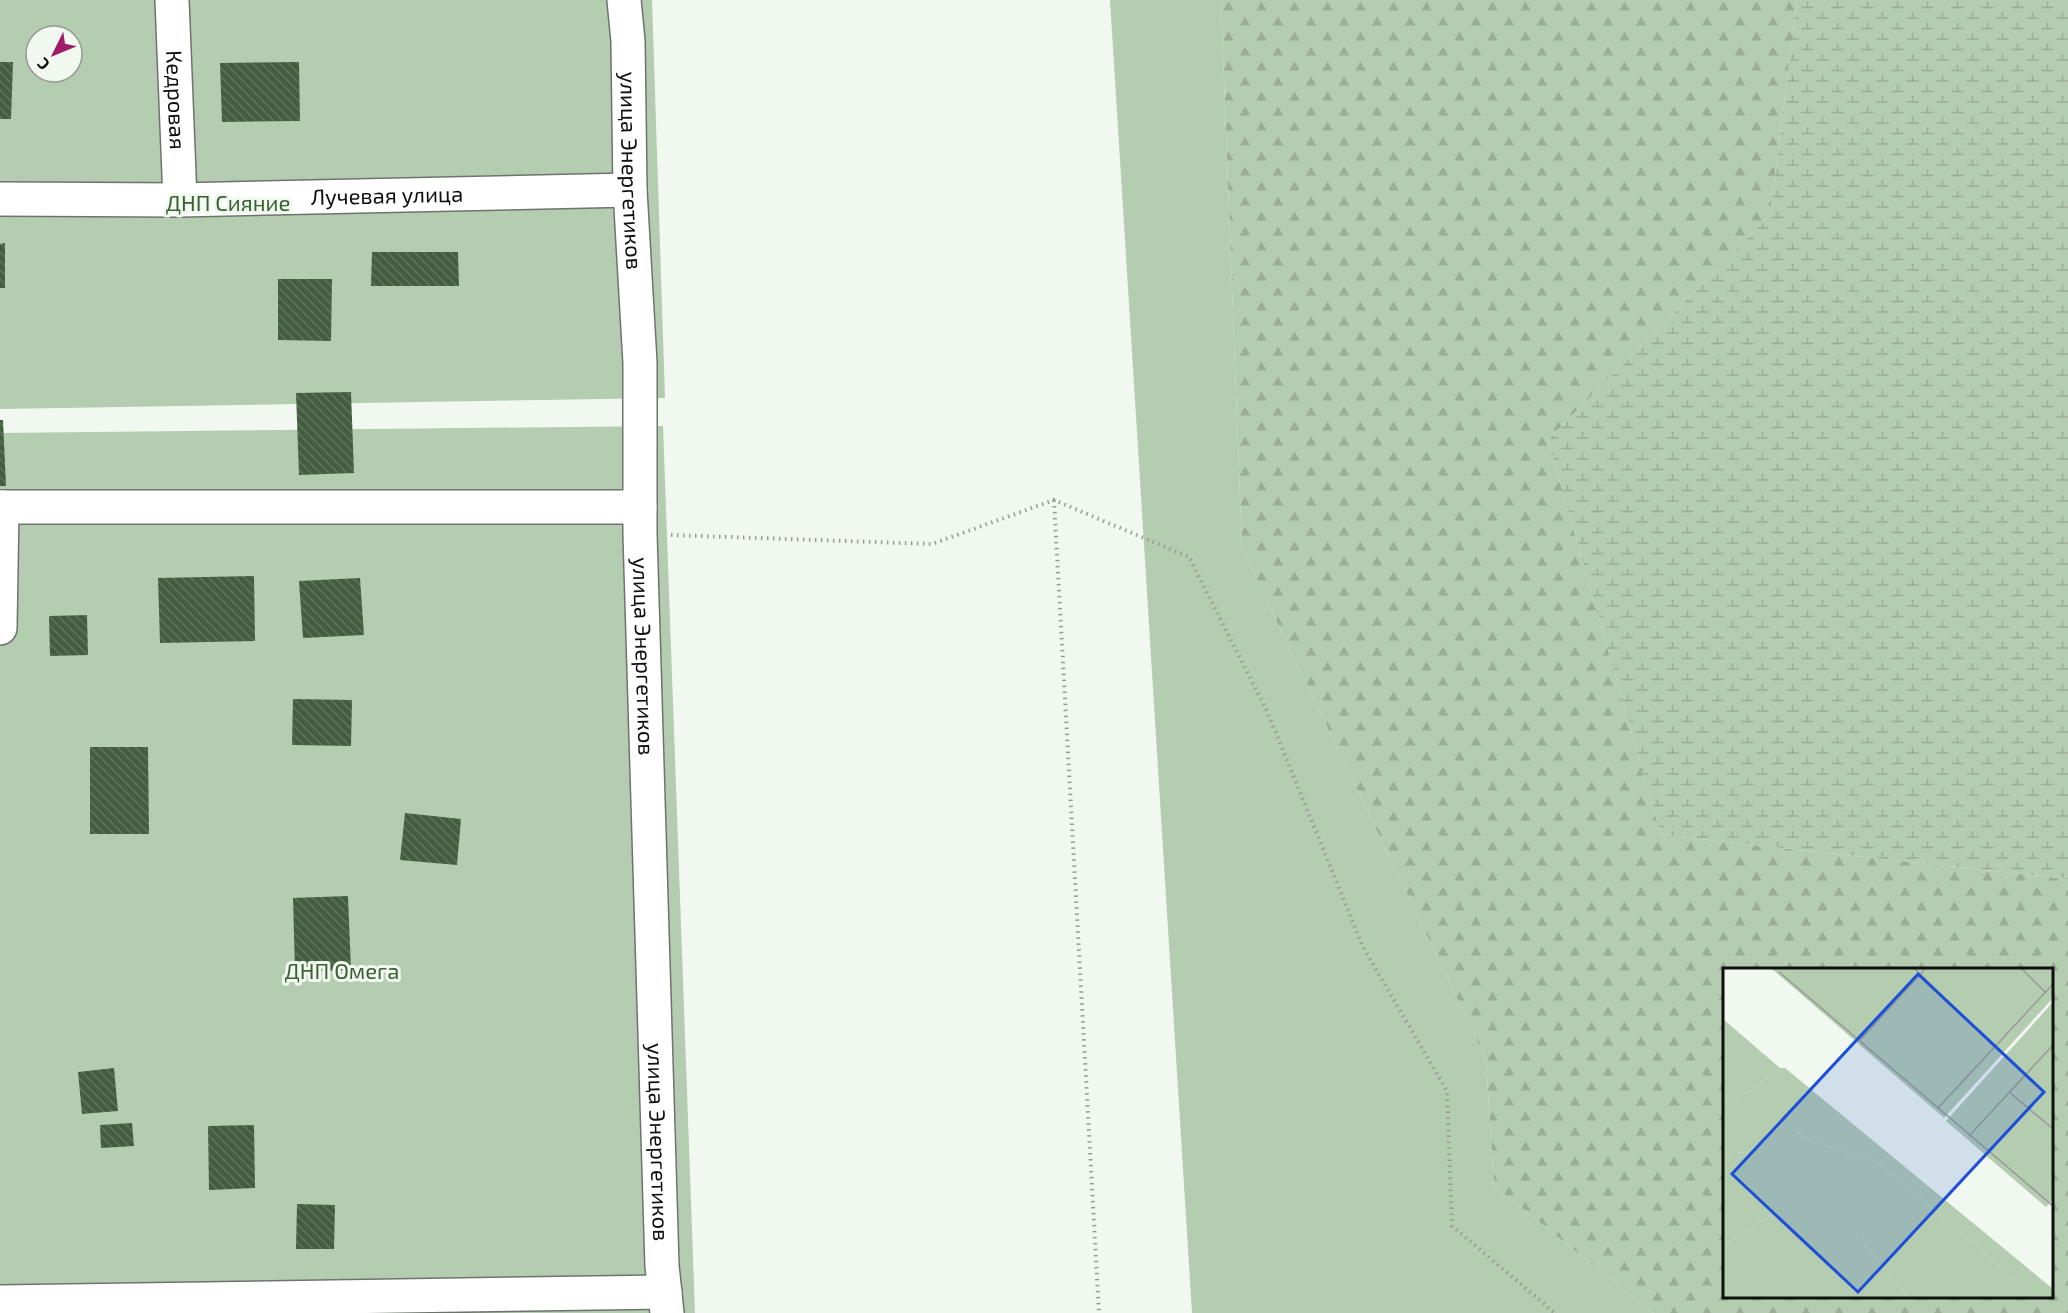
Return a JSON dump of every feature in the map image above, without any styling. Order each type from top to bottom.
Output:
[{"type":"street","name":"Кедровая","points":[[172,0],[180,200]]},
{"type":"street","name":"улица Энергетиков","points":[[624,0],[628,41],[630,190],[640,363],[640,520],[666,1302]]},
{"type":"street","name":"Лучевая улица","points":[[0,199],[180,200],[630,190]]},
{"type":"street","points":[[0,628],[1,507],[640,520]]},
{"type":"street","points":[[0,1302],[666,1302]]},
{"type":"path","points":[[1054,500],[1099,1313]]},
{"type":"path","points":[[640,520],[932,544],[1054,500],[1189,557],[1267,711],[1363,947],[1447,1091],[1452,1226],[1555,1313]]},
{"type":"green space","name":"ДНП Сияние","points":[[0,0],[652,0],[665,398],[0,409]]},
{"type":"green space","points":[[1110,0],[1221,0],[1242,549],[1486,1059],[1494,1186],[1653,1313],[1192,1313]]},
{"type":"green space","points":[[1221,0],[1797,0],[1770,215],[1548,440],[1661,835],[2068,879],[2068,1313],[1653,1313],[1494,1186],[1486,1059],[1242,549]]},
{"type":"green space","points":[[1797,0],[2068,0],[2068,879],[1661,835],[1548,440],[1770,215]]},
{"type":"green space","name":"ДНП Омега","points":[[663,426],[695,1313],[0,1313],[0,433]]},
{"type":"building","points":[[0,62],[13,62],[11,119],[0,119]]},
{"type":"building","points":[[299,62],[300,121],[222,122],[220,63]]},
{"type":"building","points":[[5,243],[5,288],[0,288],[0,244]]},
{"type":"building","points":[[372,252],[458,252],[459,286],[371,286]]},
{"type":"building","points":[[278,279],[332,279],[331,341],[278,340]]},
{"type":"building","points":[[351,392],[354,473],[299,475],[296,393]]},
{"type":"building","points":[[0,420],[3,420],[6,486],[0,486]]},
{"type":"building","points":[[254,576],[255,641],[160,643],[158,578]]},
{"type":"building","points":[[360,578],[364,635],[303,638],[299,581]]},
{"type":"building","points":[[87,615],[88,655],[50,656],[49,616]]},
{"type":"building","points":[[293,699],[352,700],[351,746],[292,745]]},
{"type":"building","points":[[90,747],[148,747],[149,834],[90,834]]},
{"type":"building","points":[[405,813],[461,819],[457,865],[400,860]]},
{"type":"building","points":[[348,896],[351,970],[295,972],[293,898]]},
{"type":"building","points":[[114,1068],[118,1111],[82,1114],[78,1072]]},
{"type":"building","points":[[132,1123],[134,1146],[101,1148],[100,1125]]},
{"type":"building","points":[[254,1125],[255,1188],[209,1190],[208,1126]]},
{"type":"building","points":[[297,1204],[335,1205],[334,1249],[296,1249]]}]
